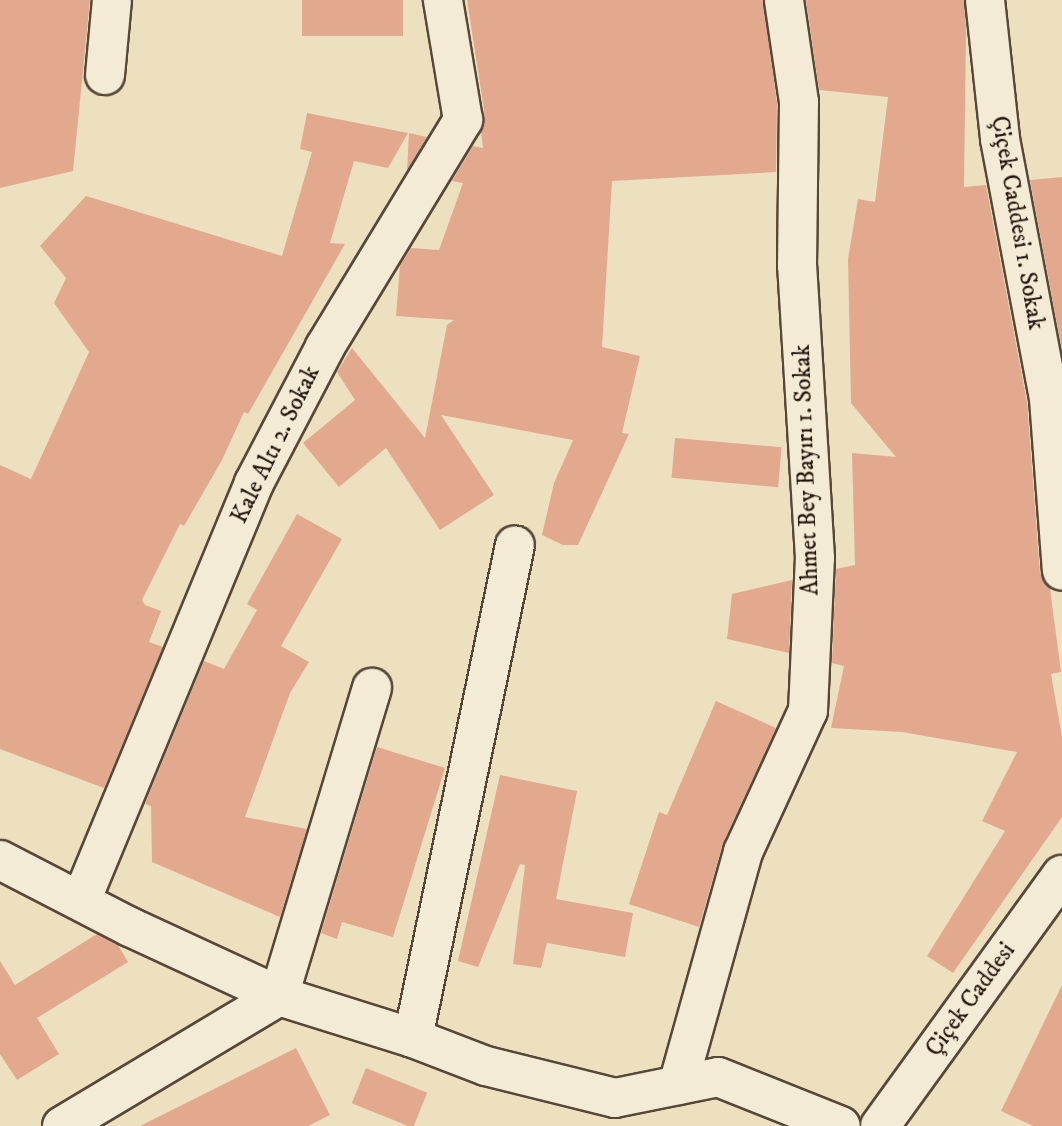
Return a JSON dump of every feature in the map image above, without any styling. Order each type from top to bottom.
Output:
[{"type":"street","points":[[105,75],[112,0]]},
{"type":"street","name":"Kale Altı 2. Sokak","points":[[81,901],[254,483],[325,347],[463,120],[443,0]]},
{"type":"street","name":"Ahmet Bey Bayırı 1. Sokak","points":[[678,1085],[743,852],[808,711],[815,558],[797,266],[799,102],[784,0]]},
{"type":"street","name":"Çiçek Caddesi 1. Sokak","points":[[985,0],[1000,139],[1049,399],[1062,571]]},
{"type":"street","points":[[413,1038],[515,545]]},
{"type":"street","points":[[62,1126],[279,996],[372,688]]},
{"type":"street","points":[[0,860],[279,996],[413,1038],[486,1066],[615,1098],[718,1077],[841,1126]]},
{"type":"street","name":"Çiçek Caddesi","points":[[880,1126],[1062,875]]},
{"type":"building","points":[[0,0],[90,0],[73,171],[0,188]]},
{"type":"building","points":[[302,0],[403,0],[403,36],[302,36]]},
{"type":"building","points":[[467,0],[763,0],[777,103],[776,172],[612,181],[602,347],[640,356],[622,433],[629,434],[578,545],[563,545],[542,535],[554,483],[573,440],[441,415],[494,495],[440,530],[386,448],[339,487],[303,443],[355,400],[337,372],[352,348],[425,438],[447,325],[454,320],[396,316],[400,266],[411,248],[439,250],[463,183],[452,181],[473,146],[483,148],[481,132],[485,116]]},
{"type":"building","points":[[806,0],[964,0],[964,187],[986,185],[1027,402],[1040,573],[1050,589],[1061,672],[1051,674],[1062,737],[1062,817],[953,973],[927,956],[1005,831],[982,821],[1017,752],[902,732],[831,728],[844,666],[832,663],[836,569],[855,565],[852,453],[896,457],[851,403],[848,259],[858,199],[875,202],[888,97],[819,90]]},
{"type":"building","points":[[307,113],[408,133],[388,168],[354,161],[330,243],[345,244],[248,414],[244,412],[222,460],[184,526],[180,524],[142,600],[145,605],[161,611],[149,642],[163,647],[104,788],[0,749],[0,465],[31,479],[89,352],[54,303],[66,278],[40,246],[86,196],[282,256],[312,152],[300,149]]},
{"type":"building","points":[[409,133],[427,137],[407,171]]},
{"type":"building","points":[[1062,177],[1062,350],[1030,180]]},
{"type":"building","points":[[675,438],[782,447],[778,487],[672,478]]},
{"type":"building","points":[[297,514],[342,539],[281,646],[309,662],[290,693],[245,817],[307,829],[280,917],[152,862],[151,806],[145,804],[204,661],[224,669],[257,610],[247,604]]},
{"type":"building","points":[[792,580],[789,653],[727,639],[732,594]]},
{"type":"building","points":[[716,701],[776,728],[723,843],[699,927],[629,904],[659,812],[667,815]]},
{"type":"building","points":[[377,747],[445,768],[393,937],[342,922],[337,939],[321,933]]},
{"type":"building","points":[[500,775],[577,791],[556,899],[633,913],[625,957],[547,943],[541,968],[513,964],[525,865],[520,864],[478,967],[458,961]]},
{"type":"building","points":[[97,934],[118,945],[128,962],[37,1018],[59,1054],[17,1080],[0,1054],[0,961],[15,985]]},
{"type":"building","points":[[1062,985],[1062,1126],[1033,1126],[1001,1111]]},
{"type":"building","points":[[296,1048],[330,1115],[308,1126],[140,1126]]},
{"type":"building","points":[[366,1068],[427,1093],[414,1126],[352,1103]]}]
